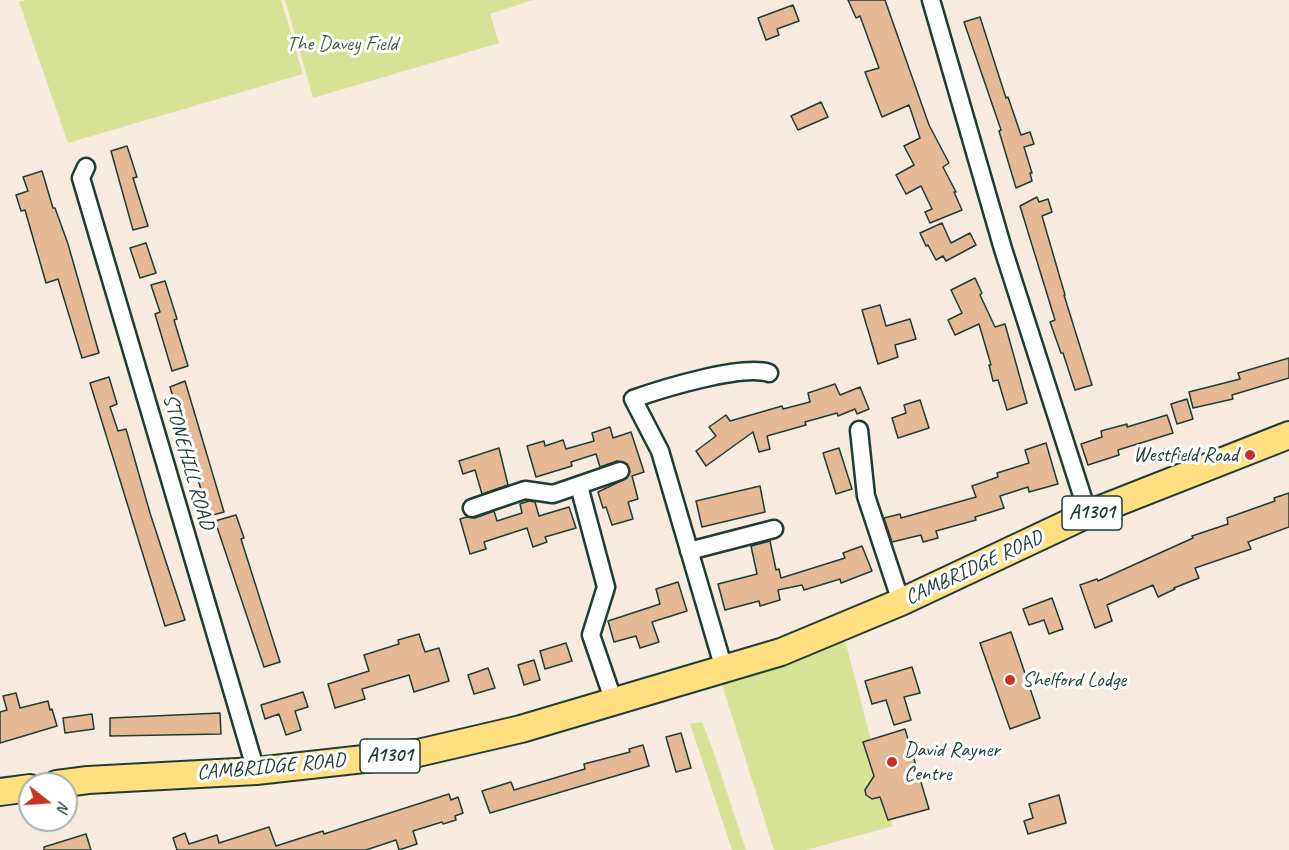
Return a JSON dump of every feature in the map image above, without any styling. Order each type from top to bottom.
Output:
[{"type":"main road","name":"CAMBRIDGE ROAD","points":[[78,781],[256,771],[418,753],[521,729],[781,652],[901,602],[1088,514],[1289,435]]},
{"type":"main road","points":[[0,792],[18,790]]},
{"type":"street","points":[[931,0],[1003,249],[1088,514]]},
{"type":"street","name":"STONEHILL ROAD","points":[[86,167],[81,178],[256,771]]},
{"type":"street","points":[[724,669],[660,451],[633,399],[680,384],[743,371],[761,370],[769,373]]},
{"type":"street","points":[[859,430],[866,496],[901,602]]},
{"type":"street","points":[[472,508],[525,490],[553,494],[620,471]]},
{"type":"street","points":[[579,486],[606,587],[591,634],[614,702]]},
{"type":"street","points":[[689,551],[774,528]]},
{"type":"green space","points":[[26,0],[281,0],[303,74],[68,143],[19,2]]},
{"type":"green space","name":"The Davey Field","points":[[285,0],[533,0],[490,14],[499,43],[313,98]]},
{"type":"green space","points":[[845,640],[893,826],[806,850],[774,850],[721,681]]},
{"type":"green space","points":[[702,722],[746,850],[732,850],[690,724]]},
{"type":"building","points":[[848,0],[885,0],[929,125],[949,163],[943,167],[962,210],[930,223],[925,212],[932,209],[921,186],[906,194],[896,175],[914,165],[904,146],[920,138],[909,105],[882,117],[865,72],[879,68],[860,16],[856,18]]},
{"type":"building","points":[[793,5],[799,21],[777,29],[779,35],[766,40],[758,18]]},
{"type":"building","points":[[980,17],[1006,98],[1008,97],[1021,135],[1030,132],[1034,144],[1024,147],[1032,173],[1030,173],[1032,181],[1016,188],[999,131],[1001,130],[964,22]]},
{"type":"building","points":[[821,102],[828,117],[798,130],[791,116]]},
{"type":"building","points":[[127,146],[137,177],[133,178],[148,226],[133,230],[111,151]]},
{"type":"building","points":[[42,171],[53,208],[55,208],[68,244],[99,353],[82,358],[58,279],[46,283],[25,210],[21,211],[16,195],[28,191],[23,177]]},
{"type":"building","points":[[1037,197],[1039,202],[1048,199],[1052,212],[1042,216],[1092,385],[1075,390],[1050,322],[1055,320],[1020,206]]},
{"type":"building","points":[[942,223],[951,243],[970,233],[976,245],[946,261],[943,256],[936,260],[920,233]]},
{"type":"building","points":[[146,243],[156,273],[140,278],[130,248]]},
{"type":"building","points":[[975,278],[995,327],[1005,324],[1027,403],[1007,410],[998,380],[993,381],[989,365],[991,365],[979,324],[955,335],[948,320],[962,313],[951,290]]},
{"type":"building","points":[[165,281],[188,366],[172,371],[155,314],[160,312],[151,285]]},
{"type":"building","points":[[880,305],[886,326],[910,319],[916,339],[895,345],[898,357],[878,364],[862,310]]},
{"type":"building","points":[[1289,358],[1289,378],[1232,395],[1233,399],[1193,408],[1189,392],[1240,379],[1238,373]]},
{"type":"building","points":[[109,377],[117,404],[110,407],[118,431],[126,429],[150,513],[185,620],[165,626],[90,383]]},
{"type":"building","points":[[185,381],[224,512],[209,516],[170,387]]},
{"type":"building","points":[[835,384],[840,395],[860,387],[869,409],[857,414],[855,409],[838,416],[837,413],[767,436],[770,449],[759,452],[753,432],[706,466],[696,451],[716,436],[709,427],[726,415],[730,421],[782,406],[783,409],[810,402],[808,393]]},
{"type":"building","points":[[1187,399],[1193,419],[1177,424],[1171,404]]},
{"type":"building","points":[[920,400],[929,428],[898,438],[892,418],[906,413],[904,405]]},
{"type":"building","points":[[1167,415],[1173,433],[1118,450],[1119,455],[1088,465],[1081,444],[1102,437],[1101,431],[1127,424],[1127,427]]},
{"type":"building","points":[[610,427],[613,438],[631,432],[644,472],[632,476],[638,499],[628,502],[633,519],[612,525],[598,492],[627,478],[630,472],[627,464],[617,461],[600,467],[596,454],[571,462],[572,466],[536,477],[527,446],[544,441],[545,446],[563,440],[566,449],[594,441],[592,433]]},
{"type":"building","points":[[1046,443],[1058,484],[1029,492],[1028,487],[1000,496],[1004,508],[975,517],[976,520],[936,531],[938,538],[923,542],[921,535],[892,542],[884,518],[900,514],[901,518],[976,497],[972,486],[998,477],[997,473],[1029,463],[1025,450]]},
{"type":"building","points":[[499,448],[508,485],[482,494],[475,470],[463,474],[459,461]]},
{"type":"building","points":[[839,448],[852,489],[836,494],[823,453]]},
{"type":"building","points":[[760,486],[765,512],[702,527],[696,501]]},
{"type":"building","points":[[1289,493],[1289,527],[1248,542],[1251,549],[1195,568],[1199,578],[1158,597],[1153,585],[1107,605],[1112,621],[1095,628],[1080,585],[1097,579],[1098,581],[1193,538],[1192,536],[1228,524],[1227,518],[1275,501],[1274,498]]},
{"type":"building","points":[[535,502],[539,516],[569,507],[576,528],[545,537],[547,542],[533,547],[527,528],[484,542],[486,549],[470,554],[460,519],[475,518],[494,511],[497,521],[522,513],[520,504]]},
{"type":"building","points":[[236,515],[244,538],[241,539],[280,662],[264,667],[215,521]]},
{"type":"building","points":[[770,541],[776,570],[779,569],[781,578],[845,558],[843,553],[862,546],[872,571],[841,583],[840,579],[804,590],[802,585],[778,590],[780,600],[760,606],[759,601],[725,610],[718,584],[757,574],[751,546]]},
{"type":"building","points":[[678,582],[687,611],[652,622],[659,642],[640,648],[636,636],[614,642],[608,621],[660,604],[656,589]]},
{"type":"building","points":[[1052,598],[1063,629],[1049,634],[1044,620],[1029,625],[1023,609]]},
{"type":"building","name":"Shelford Lodge","points":[[1011,632],[1040,718],[1010,729],[980,643]]},
{"type":"building","points":[[419,634],[425,652],[439,648],[449,681],[414,692],[409,675],[362,689],[365,699],[335,708],[328,684],[369,671],[364,655],[399,644],[398,640]]},
{"type":"building","points":[[566,643],[572,661],[545,669],[540,651]]},
{"type":"building","points":[[534,660],[540,680],[524,685],[518,665]]},
{"type":"building","points":[[912,667],[920,693],[904,697],[911,720],[894,725],[886,700],[872,704],[865,681]]},
{"type":"building","points":[[488,668],[495,688],[474,694],[468,675]]},
{"type":"building","points":[[303,692],[308,707],[295,711],[301,730],[286,735],[279,714],[265,719],[261,705]]},
{"type":"building","points":[[16,693],[20,708],[48,701],[57,726],[0,743],[0,712],[7,710],[3,696]]},
{"type":"building","points":[[220,713],[221,734],[110,736],[110,718]]},
{"type":"building","points":[[92,714],[94,729],[65,733],[63,718]]},
{"type":"building","name":"David Rayner Centre","points":[[905,729],[929,809],[888,820],[880,797],[872,799],[866,795],[865,790],[874,776],[863,742]]},
{"type":"building","points":[[681,733],[691,768],[676,772],[666,737]]},
{"type":"building","points":[[643,745],[649,766],[490,813],[482,791],[511,782],[514,790],[585,769],[584,764],[630,752],[629,749]]},
{"type":"building","points":[[449,794],[451,800],[458,797],[463,813],[455,816],[456,820],[413,831],[417,844],[399,850],[396,840],[366,850],[177,850],[173,838],[185,833],[189,844],[217,835],[219,843],[269,827],[276,846],[323,831],[324,834]]},
{"type":"building","points":[[1059,795],[1066,823],[1028,834],[1024,821],[1033,818],[1029,804]]},
{"type":"building","points":[[86,834],[91,850],[44,850],[44,847]]},
{"type":"place","name":"Westfield Road","points":[[1250,455]]},
{"type":"place","name":"Shelford Lodge","points":[[1010,680]]},
{"type":"place","name":"David Rayner Centre","points":[[892,762]]}]
